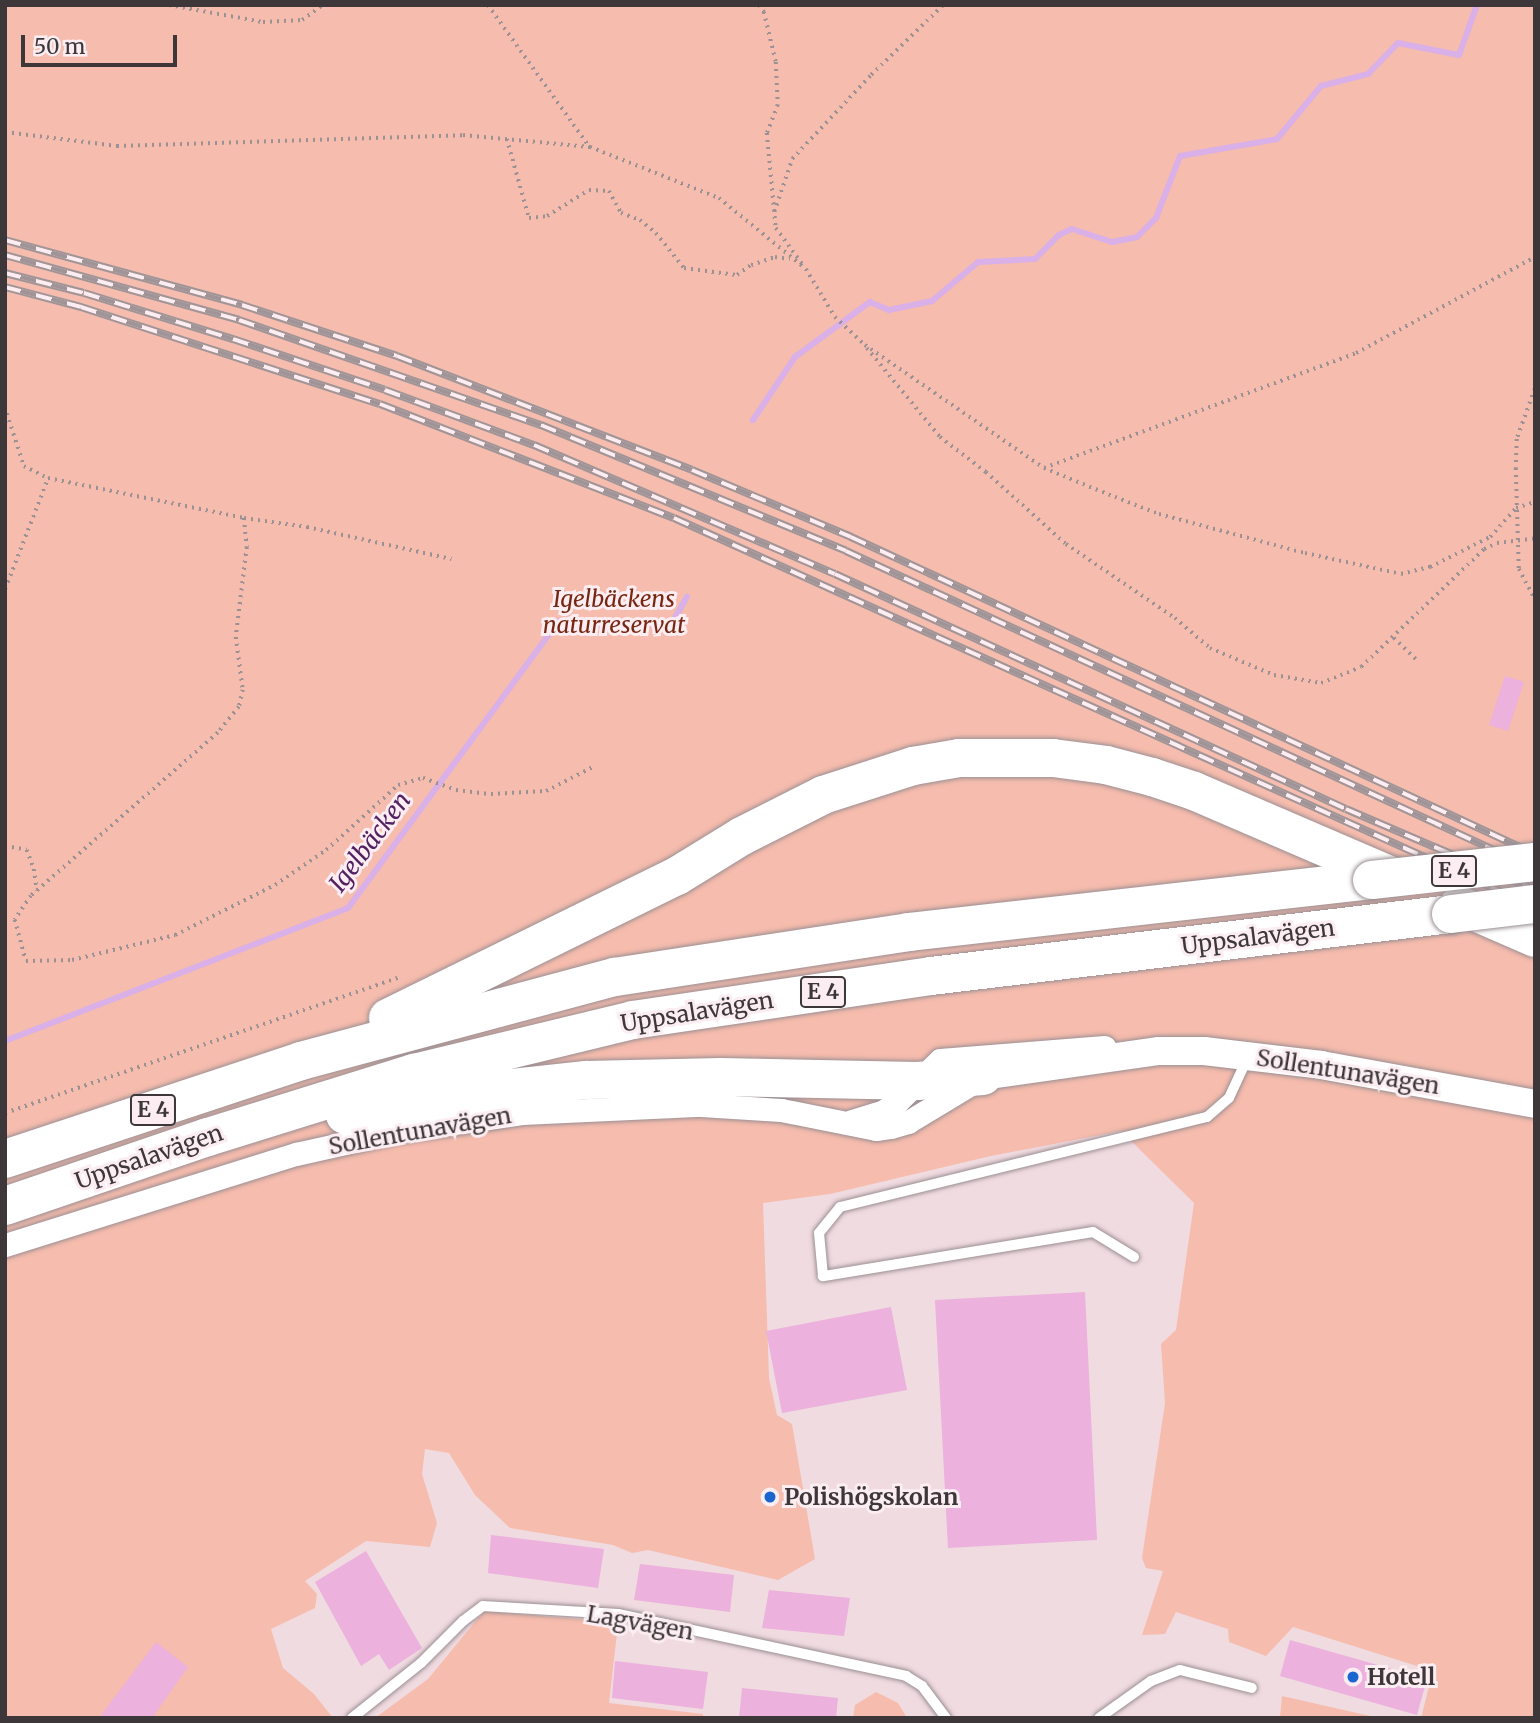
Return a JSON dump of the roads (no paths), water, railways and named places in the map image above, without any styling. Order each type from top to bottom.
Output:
[{"type":"highway","points":[[301,1061],[653,888],[811,800],[912,766],[958,758],[1053,758],[1106,765],[1152,777],[1194,792],[1535,938]]},
{"type":"highway","name":"Uppsalavägen","points":[[5,1159],[301,1061],[615,977],[909,932],[1535,862]]},
{"type":"highway","name":"Uppsalavägen","points":[[5,1206],[208,1137],[414,1073],[633,1020],[931,976],[1535,904]]},
{"type":"highway","points":[[208,1137],[484,1091],[586,1080],[721,1077],[917,1081],[983,1076]]},
{"type":"street","name":"Sollentunavägen","points":[[847,1122],[884,1111],[940,1060],[951,1057],[1102,1047],[1248,1056],[1321,1065],[1535,1104]]},
{"type":"street","name":"Sollentunavägen","points":[[5,1245],[296,1154],[399,1131],[522,1113],[701,1105],[781,1110],[876,1129],[908,1122],[983,1076],[1159,1051]]},
{"type":"lane","points":[[1134,1257],[1093,1232],[823,1276],[819,1233],[840,1207],[1207,1117],[1228,1098],[1248,1056]]},
{"type":"lane","name":"Lagvägen","points":[[352,1718],[421,1663],[463,1621],[483,1606],[618,1615],[906,1676],[928,1692],[946,1718]]},
{"type":"lane","points":[[1099,1718],[1151,1681],[1180,1670],[1252,1688]]},
{"type":"waterway","name":"Igelbäcken","points":[[753,420],[795,357],[870,302],[889,310],[932,301],[978,262],[1035,259],[1059,235],[1072,229],[1112,242],[1137,237],[1156,218],[1180,156],[1277,139],[1321,86],[1368,74],[1398,43],[1459,55],[1477,5]]},
{"type":"waterway","name":"Igelbäcken","points":[[5,1041],[348,908],[559,621],[621,628],[673,621],[687,597]]},
{"type":"railway","points":[[5,240],[242,305],[397,356],[692,470],[851,537],[1535,854]]},
{"type":"railway","points":[[5,255],[239,320],[541,425],[846,551],[1535,869]]},
{"type":"railway","points":[[5,273],[84,293],[233,339],[385,390],[534,445],[835,574],[1346,809],[1535,890]]},
{"type":"railway","points":[[5,287],[81,307],[380,404],[674,518],[1535,907]]},
{"type":"place","name":"Polishögskolan","points":[[770,1497]]},
{"type":"place","name":"Hotell","points":[[1353,1677]]},
{"type":"park label","name":"Igelbäckens naturreservat","points":[[614,612]]}]
